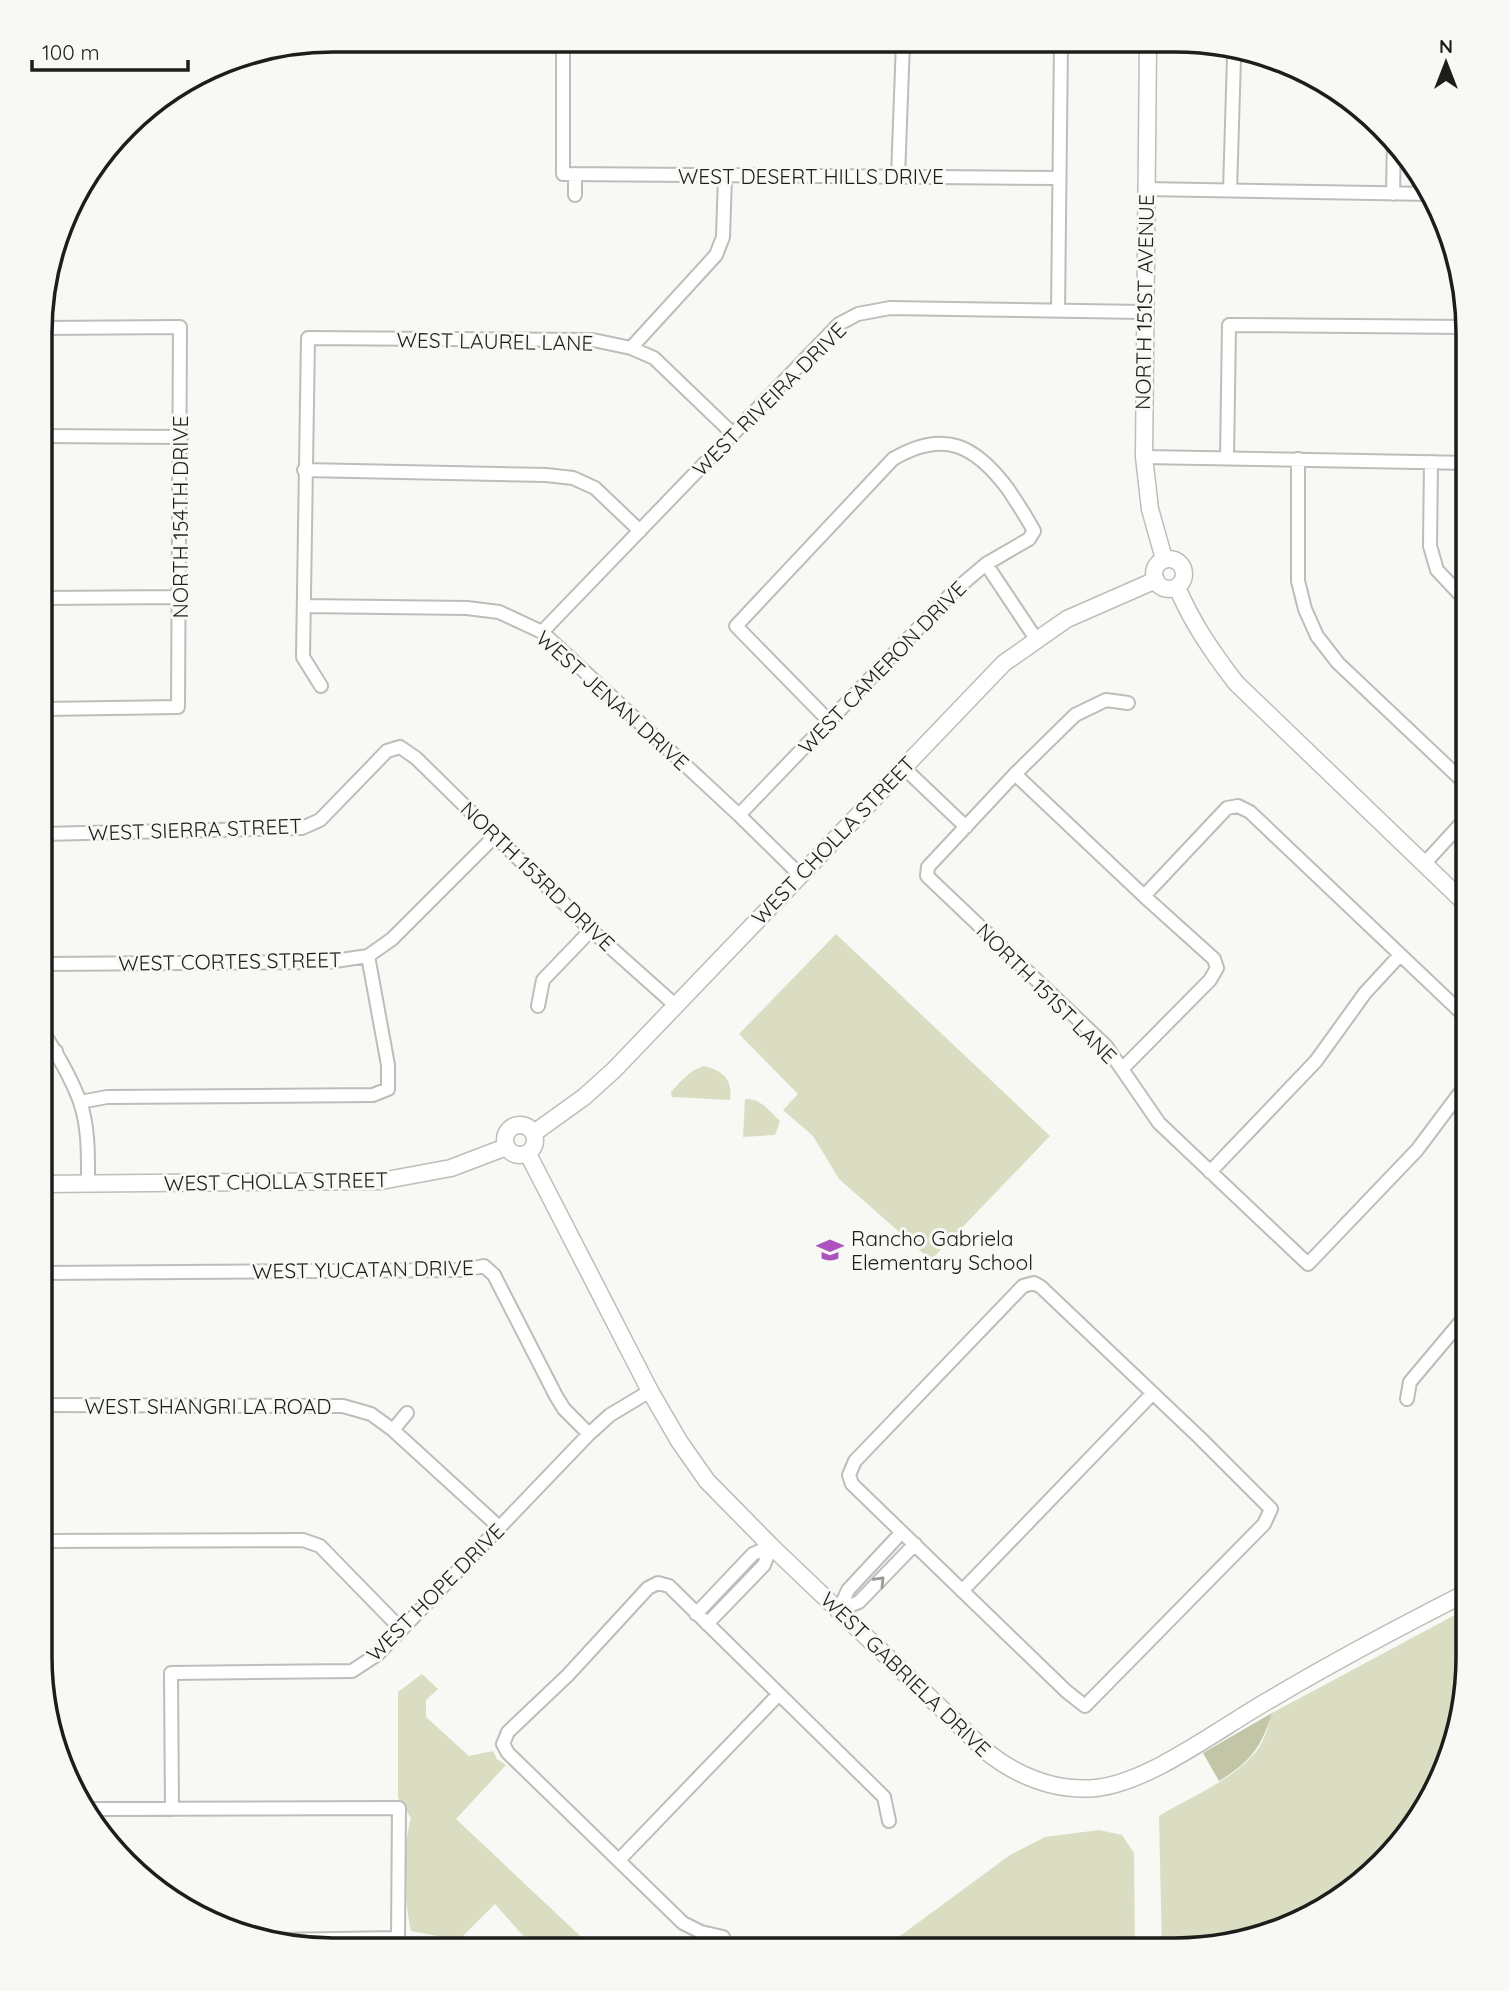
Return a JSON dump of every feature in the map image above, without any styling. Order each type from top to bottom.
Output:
[{"type":"street","points":[[563,52],[569,174],[575,195]]},
{"type":"street","points":[[898,177],[903,52]]},
{"type":"street","points":[[1058,311],[1061,52]]},
{"type":"street","name":"NORTH 151ST AVENUE","points":[[1148,52],[1144,457],[1150,509],[1164,559]]},
{"type":"street","points":[[1230,190],[1234,59]]},
{"type":"street","points":[[1393,194],[1394,157]]},
{"type":"street","name":"WEST DESERT HILLS DRIVE","points":[[569,174],[1059,178]]},
{"type":"street","points":[[631,348],[716,254],[723,237],[725,176]]},
{"type":"street","points":[[1145,189],[1420,194]]},
{"type":"street","name":"WEST RIVEIRA DRIVE","points":[[542,632],[839,324],[858,314],[890,308],[1144,312]]},
{"type":"street","points":[[1227,458],[1229,325],[1456,327]]},
{"type":"street","name":"NORTH 154TH DRIVE","points":[[52,328],[180,327],[181,437],[178,707],[52,709]]},
{"type":"street","name":"WEST LAUREL LANE","points":[[304,470],[308,338],[593,340],[631,348],[654,358],[732,433]]},
{"type":"street","points":[[52,436],[181,437]]},
{"type":"street","name":"WEST CAMERON DRIVE","points":[[739,815],[829,722],[954,591],[986,564],[1029,539],[1034,531],[1026,514],[991,467],[973,451],[942,443],[914,449],[893,459],[736,626],[829,722]]},
{"type":"street","points":[[1144,457],[1456,463]]},
{"type":"street","points":[[1298,459],[1298,581],[1305,609],[1317,636],[1339,663],[1456,775]]},
{"type":"street","points":[[1431,462],[1430,546],[1437,570],[1456,590]]},
{"type":"street","points":[[321,685],[303,657],[304,470],[546,475],[573,478],[595,488],[640,531]]},
{"type":"street","points":[[1164,559],[1174,559],[1184,569],[1183,579],[1177,587],[1163,587],[1156,580],[1156,566],[1164,559]]},
{"type":"street","points":[[986,564],[1036,639]]},
{"type":"street","name":"WEST CHOLLA STREET","points":[[534,1133],[602,1081],[1004,663],[1067,619],[1156,580]]},
{"type":"street","points":[[1177,587],[1206,644],[1236,683],[1456,895]]},
{"type":"street","points":[[52,598],[179,597]]},
{"type":"street","name":"WEST JENAN DRIVE","points":[[304,606],[467,608],[499,612],[542,632],[800,875]]},
{"type":"street","points":[[903,768],[966,827],[1075,715],[1105,700],[1128,703]]},
{"type":"street","name":"WEST SIERRA STREET","points":[[52,834],[302,828],[320,820],[387,751],[400,747]]},
{"type":"street","name":"NORTH 153RD DRIVE","points":[[400,747],[416,758],[591,930],[675,1005]]},
{"type":"street","points":[[1015,774],[1214,959],[1217,968],[1210,980],[1122,1069]]},
{"type":"street","points":[[1144,896],[1227,808],[1238,806],[1250,812],[1456,1007]]},
{"type":"street","name":"NORTH 151ST LANE","points":[[966,827],[928,867],[927,876],[1106,1045],[1159,1123],[1308,1264],[1417,1150],[1456,1098]]},
{"type":"street","points":[[1424,864],[1456,828]]},
{"type":"street","name":"WEST CORTES STREET","points":[[52,964],[328,962],[368,956],[392,939],[495,836]]},
{"type":"street","points":[[538,1006],[543,980],[591,930]]},
{"type":"street","points":[[1210,1172],[1316,1061],[1365,993],[1400,955]]},
{"type":"street","points":[[80,1102],[107,1097],[373,1095],[388,1089],[390,1080],[368,956]]},
{"type":"street","points":[[52,1045],[80,1102],[88,1142],[88,1184]]},
{"type":"street","points":[[52,1053],[56,1051]]},
{"type":"street","points":[[515,1126],[526,1126],[534,1133],[534,1147],[528,1154],[513,1154],[506,1147],[505,1137],[515,1126]]},
{"type":"street","name":"WEST CHOLLA STREET","points":[[52,1184],[381,1181],[451,1168],[506,1147]]},
{"type":"street","name":"WEST GABRIELA DRIVE","points":[[528,1154],[650,1391],[679,1441],[707,1480],[771,1546],[1000,1762],[1026,1777],[1040,1782],[1094,1788],[1143,1774],[1329,1666],[1456,1598]]},
{"type":"street","name":"WEST YUCATAN DRIVE","points":[[52,1273],[464,1270],[484,1266],[494,1275],[560,1402],[589,1434]]},
{"type":"street","points":[[1034,1283],[1153,1393],[1271,1509],[1264,1524],[1085,1706],[1066,1691],[852,1484],[849,1475],[855,1461],[1023,1286],[1034,1283]]},
{"type":"street","points":[[1407,1399],[1410,1382],[1456,1327]]},
{"type":"street","name":"WEST HOPE DRIVE","points":[[173,1809],[171,1673],[352,1671],[378,1654],[589,1434],[610,1415],[650,1391]]},
{"type":"street","points":[[962,1591],[1153,1393]]},
{"type":"street","name":"WEST SHANGRI LA ROAD","points":[[52,1405],[343,1406],[371,1414],[393,1430],[499,1527]]},
{"type":"street","points":[[393,1430],[407,1413]]},
{"type":"street","points":[[839,1610],[848,1590],[902,1532]]},
{"type":"street","points":[[52,1541],[303,1540],[320,1546],[401,1629]]},
{"type":"street","points":[[839,1610],[859,1602],[915,1544]]},
{"type":"street","points":[[696,1614],[753,1554],[771,1546]]},
{"type":"street","points":[[707,1624],[764,1565],[771,1546]]},
{"type":"street","points":[[732,1576],[743,1587]]},
{"type":"street","points":[[723,1937],[701,1932],[683,1923],[508,1753],[503,1744],[509,1732],[568,1675],[648,1588],[658,1583],[669,1586],[884,1797],[889,1821]]},
{"type":"street","points":[[619,1860],[778,1695]]},
{"type":"street","points":[[97,1809],[399,1808],[398,1938]]},
{"type":"green space","points":[[836,934],[1050,1136],[931,1260],[839,1179],[813,1136],[783,1110],[798,1094],[739,1034]]},
{"type":"green space","points":[[704,1066],[726,1077],[730,1087],[730,1100],[672,1097],[671,1092],[682,1080]]},
{"type":"green space","points":[[745,1099],[760,1103],[780,1121],[775,1135],[743,1137]]},
{"type":"green space","points":[[1456,1614],[1456,1676],[1442,1748],[1419,1798],[1387,1843],[1347,1880],[1300,1910],[1266,1924],[1230,1933],[1194,1938],[1162,1938],[1159,1816],[1222,1780],[1245,1763],[1261,1744],[1272,1713]]},
{"type":"green space","points":[[422,1674],[438,1689],[426,1700],[426,1717],[469,1756],[493,1751],[497,1759],[506,1765],[456,1819],[582,1938],[525,1938],[495,1904],[461,1938],[411,1931],[405,1874],[411,1818],[398,1798],[398,1692]]},
{"type":"green space","points":[[1272,1713],[1264,1736],[1253,1753],[1219,1781],[1203,1753]]},
{"type":"green space","points":[[1099,1830],[1122,1835],[1134,1853],[1135,1938],[897,1938],[1010,1855],[1045,1837]]},
{"type":"place","name":"Rancho Gabriela Elementary School","points":[[830,1250]]}]
